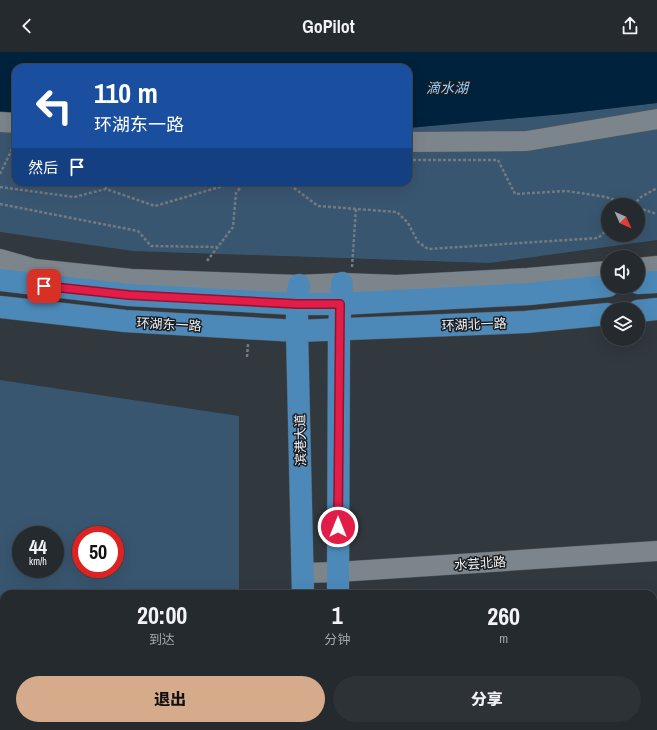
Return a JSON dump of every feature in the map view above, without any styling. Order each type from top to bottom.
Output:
[{"type":"main road","name":"环湖东一路","points":[[0,280],[129,295],[298,295],[344,285]]},
{"type":"main road","points":[[645,283],[657,282]]},
{"type":"main road","name":"环湖北一路","points":[[344,285],[529,294],[601,287]]},
{"type":"main road","points":[[338,590],[339,329],[344,285]]},
{"type":"main road","name":"滨港大道","points":[[298,295],[297,331],[303,584]]},
{"type":"main road","name":"环湖东一路","points":[[0,307],[126,321],[297,331],[339,329]]},
{"type":"main road","points":[[645,310],[657,309]]},
{"type":"main road","name":"环湖北一路","points":[[339,329],[526,322],[601,315]]},
{"type":"street","points":[[412,142],[527,141],[657,119]]},
{"type":"street","points":[[0,122],[12,123]]},
{"type":"street","points":[[0,259],[34,269],[298,295]]},
{"type":"street","points":[[645,267],[657,266]]},
{"type":"street","points":[[344,285],[397,285],[528,278],[601,272]]},
{"type":"street","name":"水芸北路","points":[[303,584],[338,572],[657,551]]},
{"type":"path","points":[[0,174],[12,150]]},
{"type":"path","points":[[412,160],[498,160],[515,194],[566,191],[606,198]]},
{"type":"path","points":[[0,187],[74,197],[106,189],[155,206],[223,186]]},
{"type":"path","points":[[206,261],[233,227],[236,193],[242,186]]},
{"type":"path","points":[[291,186],[318,206],[397,212],[408,222],[418,242],[428,249],[598,238],[601,235]]},
{"type":"path","points":[[640,198],[657,188]]},
{"type":"path","points":[[0,204],[138,231],[151,246],[217,247]]},
{"type":"path","points":[[344,285],[356,209]]},
{"type":"path","points":[[645,210],[657,214]]},
{"type":"shaded area","points":[[657,103],[657,240],[645,242],[645,198],[601,198],[601,242],[642,242],[489,263],[133,251],[0,232],[0,112],[12,113],[12,186],[412,186],[412,128],[563,114]]},
{"type":"shaded area","points":[[0,380],[239,416],[239,590],[0,590]]},
{"type":"water","name":"滴水湖","points":[[0,52],[657,52],[657,103],[563,114],[412,128],[412,64],[12,64],[12,113],[0,112]]},
{"type":"route","points":[[44,286],[129,295],[297,304],[340,304],[338,527]]}]
